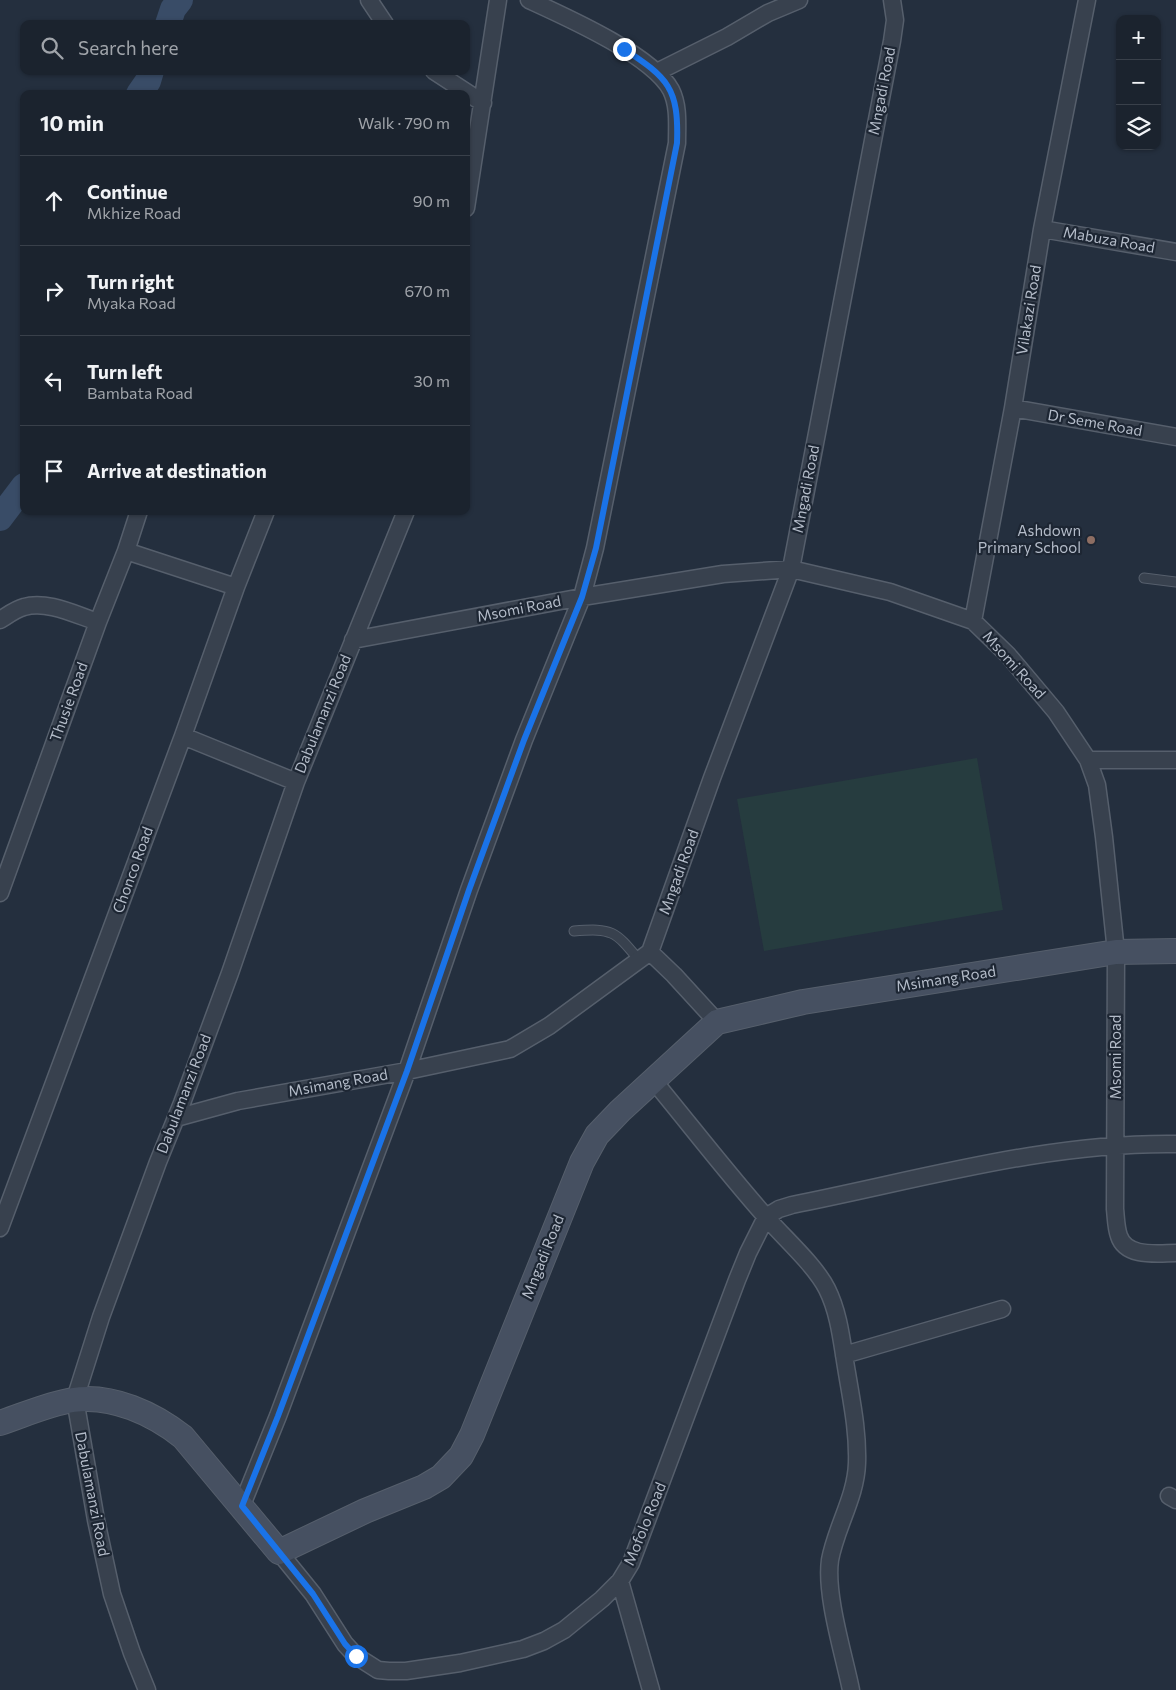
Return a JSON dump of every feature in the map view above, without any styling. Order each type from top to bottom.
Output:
[{"type":"street","points":[[369,0],[382,20]]},
{"type":"street","points":[[470,184],[498,0]]},
{"type":"street","points":[[242,1506],[278,1416],[407,1071],[520,750],[582,597],[596,548],[677,143],[678,118],[676,103],[670,89],[657,72],[624,49],[530,0]]},
{"type":"street","points":[[657,72],[727,37],[768,13],[799,0]]},
{"type":"street","name":"Mngadi Road","points":[[644,956],[791,568],[892,42],[894,20],[892,0]]},
{"type":"street","name":"Vilakazi Road","points":[[973,621],[1013,408],[1042,229],[1087,0]]},
{"type":"street","points":[[440,75],[462,90]]},
{"type":"street","points":[[470,95],[483,104]]},
{"type":"street","name":"Mabuza Road","points":[[1042,229],[1176,252]]},
{"type":"street","name":"Dr Seme Road","points":[[1013,408],[1176,437]]},
{"type":"street","name":"Thusie Road","points":[[0,893],[138,515]]},
{"type":"street","name":"Chonco Road","points":[[0,1228],[183,736],[236,587],[264,515]]},
{"type":"street","name":"Dabulamanzi Road","points":[[147,1690],[112,1594],[96,1520],[75,1399],[105,1308],[230,973],[296,782],[404,515]]},
{"type":"street","points":[[126,551],[236,587]]},
{"type":"street","name":"Msomi Road","points":[[353,640],[582,597],[723,574],[791,568],[890,592],[973,621],[1008,655],[1050,705],[1088,760],[1097,785],[1116,952],[1115,1208],[1119,1238],[1130,1250],[1145,1253],[1176,1254]]},
{"type":"street","points":[[0,620],[24,607],[45,606],[98,622]]},
{"type":"street","points":[[183,736],[296,782]]},
{"type":"street","points":[[1088,760],[1176,760]]},
{"type":"street","name":"Msimang Road","points":[[717,1022],[803,1002],[1116,952],[1176,951]]},
{"type":"street","points":[[644,956],[674,975],[717,1022]]},
{"type":"street","name":"Msimang Road","points":[[176,1118],[238,1101],[407,1071],[510,1049],[549,1026],[644,956]]},
{"type":"street","name":"Mngadi Road","points":[[280,1552],[365,1511],[424,1487],[441,1477],[461,1456],[472,1434],[582,1162],[597,1135],[620,1111],[717,1022]]},
{"type":"street","points":[[653,1080],[766,1217],[826,1286],[836,1311],[856,1430],[857,1471],[852,1496],[830,1561],[829,1578],[851,1690]]},
{"type":"street","points":[[766,1217],[792,1204],[1035,1156],[1116,1145],[1176,1144]]},
{"type":"street","name":"Mofolo Road","points":[[280,1552],[313,1594],[345,1644],[356,1656],[378,1670],[406,1672],[460,1663],[530,1646],[564,1630],[620,1582],[630,1563],[748,1253],[766,1217]]},
{"type":"street","points":[[844,1355],[1002,1309]]},
{"type":"street","points":[[0,1424],[75,1399],[115,1403],[152,1416],[167,1424],[183,1437],[280,1552]]},
{"type":"street","points":[[620,1582],[651,1690]]},
{"type":"lane","points":[[1144,578],[1176,582]]},
{"type":"lane","points":[[574,931],[602,929],[610,931],[644,956]]},
{"type":"green space","points":[[977,758],[1003,910],[764,951],[737,799]]},
{"type":"waterway","points":[[169,20],[173,9],[180,0]]},
{"type":"waterway","points":[[142,90],[150,75]]},
{"type":"waterway","points":[[0,518],[20,491]]},
{"type":"place","name":"Ashdown Primary School","points":[[1091,540]]},
{"type":"route","points":[[356,1656],[345,1644],[313,1594],[242,1506],[278,1416],[407,1071],[469,890],[524,740],[582,597],[596,548],[677,143],[678,118],[676,103],[670,89],[650,65],[624,49]]}]
